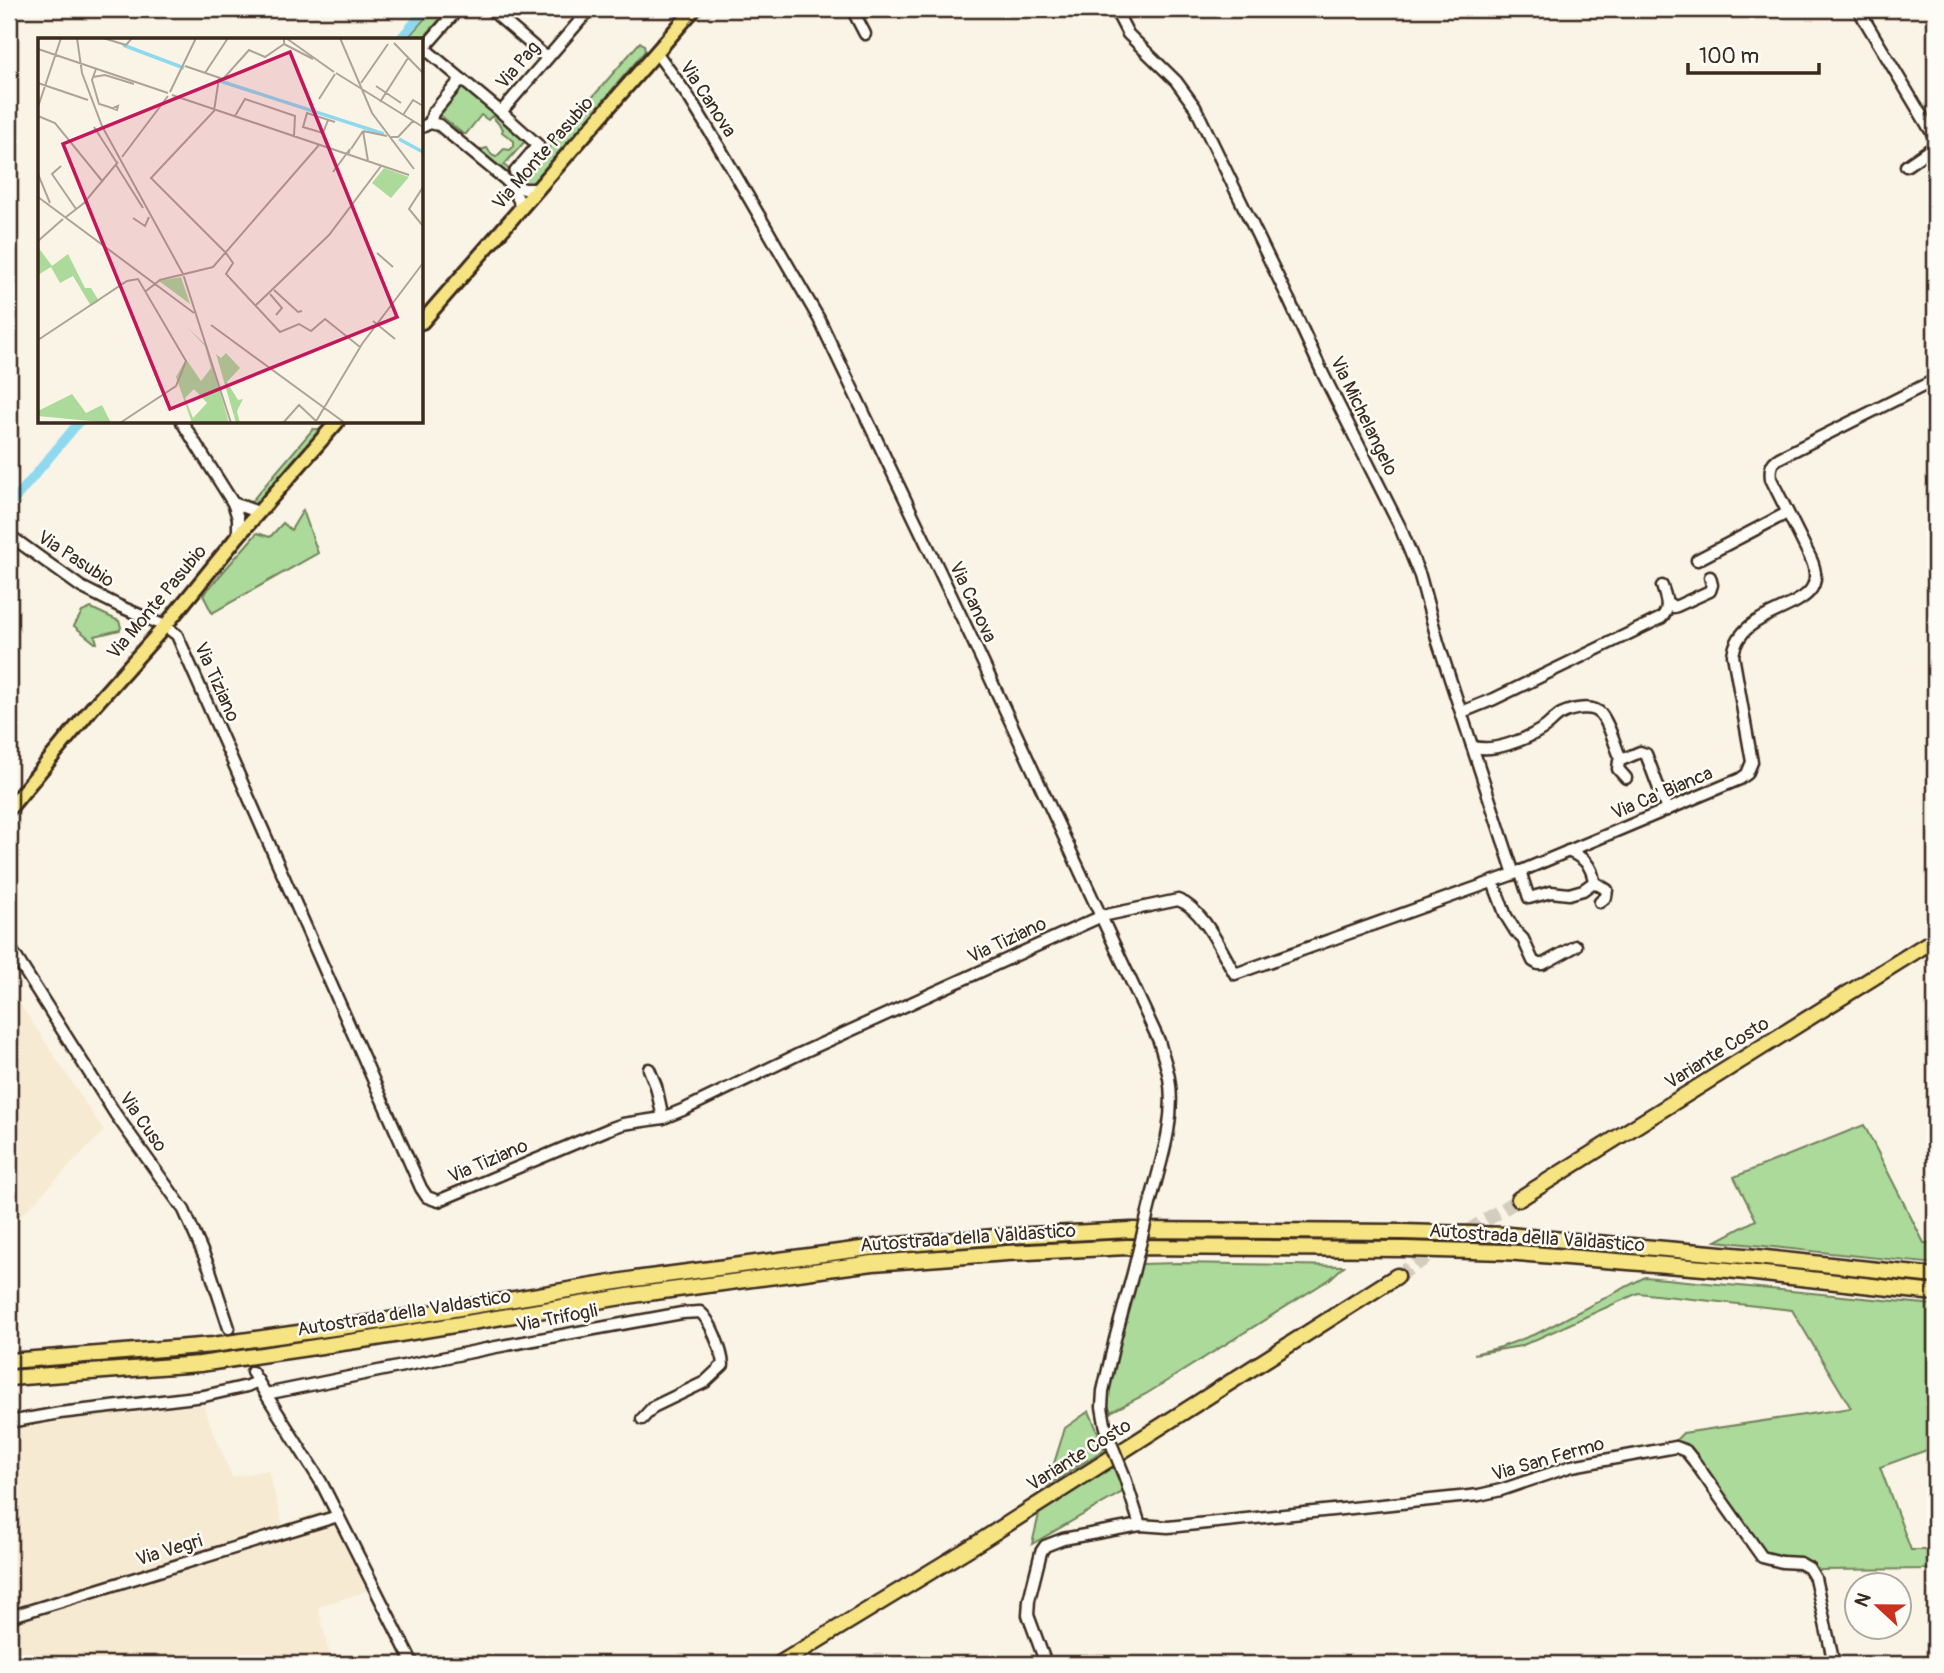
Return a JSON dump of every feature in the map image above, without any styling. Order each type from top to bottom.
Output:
[{"type":"highway","name":"Variante Costo","points":[[1519,1199],[1935,939]]},
{"type":"highway","name":"Autostrada della Valdastico","points":[[9,1361],[213,1345],[376,1322],[635,1279],[884,1246],[1131,1230],[1508,1235],[1935,1276]]},
{"type":"highway","name":"Autostrada della Valdastico","points":[[9,1378],[200,1364],[640,1294],[873,1263],[1127,1247],[1505,1252],[1728,1270],[1935,1293]]},
{"type":"highway","name":"Variante Costo","points":[[779,1664],[975,1544],[1397,1276]]},
{"type":"main road","name":"Via Monte Pasubio","points":[[424,320],[694,9]]},
{"type":"main road","name":"Via Monte Pasubio","points":[[9,809],[92,708],[165,626],[237,536],[335,424]]},
{"type":"street","name":"Via Pag","points":[[458,9],[424,48],[538,145],[515,172]]},
{"type":"street","points":[[490,9],[547,58]]},
{"type":"street","name":"Via Pag","points":[[501,112],[590,9]]},
{"type":"street","points":[[852,9],[865,34]]},
{"type":"street","name":"Via Michelangelo","points":[[1115,9],[1128,34],[1176,81],[1195,107],[1400,527],[1420,576],[1472,746],[1517,872],[1529,898],[1550,892],[1569,894],[1583,890],[1594,882]]},
{"type":"street","points":[[1858,9],[1935,138]]},
{"type":"street","name":"Via Canova","points":[[656,52],[690,99],[818,319],[1159,1041],[1169,1079],[1168,1132],[1115,1339],[1102,1407],[1109,1438],[1140,1525]]},
{"type":"street","points":[[426,125],[461,79]]},
{"type":"street","points":[[426,125],[439,125],[507,181],[519,187],[539,189]]},
{"type":"street","points":[[1906,166],[1935,146]]},
{"type":"street","points":[[507,181],[519,200],[520,211]]},
{"type":"street","name":"Via Ca' Bianca","points":[[1102,916],[1182,901],[1193,908],[1203,921],[1235,974],[1493,882],[1740,779],[1747,774],[1752,762],[1733,655],[1734,647],[1747,627],[1799,600],[1810,592],[1816,582],[1816,570],[1771,479],[1770,470],[1775,460],[1935,380]]},
{"type":"street","points":[[183,424],[233,503],[238,517],[237,536]]},
{"type":"street","points":[[233,503],[258,512]]},
{"type":"street","points":[[1698,560],[1787,513]]},
{"type":"street","name":"Via Pasubio","points":[[9,535],[81,587],[165,626]]},
{"type":"street","points":[[1662,586],[1668,603],[1674,607],[1710,591],[1710,577]]},
{"type":"street","points":[[1462,712],[1656,620],[1664,615],[1668,603]]},
{"type":"street","name":"Via Tiziano","points":[[165,626],[177,635],[421,1188],[427,1197],[438,1201],[609,1129],[623,1124],[663,1118],[1102,916]]},
{"type":"street","points":[[1472,746],[1486,749],[1501,746],[1543,729],[1565,712],[1594,709],[1602,715],[1621,759]]},
{"type":"street","points":[[1626,778],[1617,765],[1621,759],[1640,752],[1646,754],[1667,810]]},
{"type":"street","points":[[1567,851],[1590,865],[1594,882],[1607,890],[1606,897],[1600,902]]},
{"type":"street","points":[[1493,882],[1506,916],[1523,939],[1533,961],[1543,964],[1576,946]]},
{"type":"street","name":"Via Cuso","points":[[9,946],[88,1073],[184,1210],[209,1267],[229,1328]]},
{"type":"street","points":[[649,1069],[663,1118]]},
{"type":"street","name":"Via Trifogli","points":[[266,1394],[567,1334],[701,1312],[708,1321],[721,1352],[723,1365],[705,1382],[653,1407],[642,1419]]},
{"type":"street","points":[[9,1422],[204,1396],[247,1386],[255,1377],[321,1482],[413,1664]]},
{"type":"street","name":"Via San Fermo","points":[[1140,1525],[1168,1527],[1479,1495],[1572,1466],[1676,1447],[1686,1451],[1762,1557],[1800,1563],[1809,1568],[1815,1578],[1834,1664]]},
{"type":"street","name":"Via Vegri","points":[[9,1617],[338,1516]]},
{"type":"street","points":[[1046,1664],[1028,1615],[1029,1600],[1041,1552],[1045,1546],[1063,1539],[1140,1525]]},
{"type":"shaded area","points":[[9,987],[104,1131],[9,1228]]},
{"type":"shaded area","points":[[203,1405],[232,1477],[268,1470],[283,1525],[327,1508],[367,1591],[318,1607],[332,1664],[9,1664],[9,1423]]},
{"type":"green space","points":[[433,9],[449,9],[426,35],[429,38],[424,42],[424,38],[410,35]]},
{"type":"green space","points":[[640,42],[645,51],[610,92],[612,97],[537,184],[528,186],[519,183],[480,150],[487,148],[496,157],[504,149],[510,150],[514,146],[514,141],[502,132],[503,129],[492,116],[488,120],[481,115],[466,134],[463,134],[440,115],[464,86],[526,140],[504,165],[521,180]]},
{"type":"green space","points":[[313,429],[323,429],[258,506],[240,500],[251,502]]},
{"type":"green space","points":[[303,510],[318,553],[212,613],[203,595],[257,533],[270,537],[283,523],[291,530]]},
{"type":"green space","points":[[91,608],[119,621],[120,630],[95,636],[95,643],[74,626],[82,612]]},
{"type":"green space","points":[[1864,1125],[1924,1243],[1935,1243],[1935,1264],[1716,1241],[1756,1220],[1734,1177]]},
{"type":"green space","points":[[1141,1264],[1344,1266],[1330,1279],[1146,1394],[1111,1412],[1107,1403],[1108,1388]]},
{"type":"green space","points":[[1645,1277],[1935,1305],[1935,1447],[1880,1467],[1911,1550],[1935,1550],[1935,1569],[1819,1570],[1807,1562],[1763,1552],[1689,1451],[1671,1445],[1683,1433],[1851,1408],[1792,1310],[1638,1293],[1521,1346],[1474,1354],[1538,1333]]},
{"type":"green space","points":[[1089,1411],[1105,1449],[1047,1486],[1065,1428]]},
{"type":"green space","points":[[1112,1465],[1124,1491],[1032,1544],[1040,1510]]},
{"type":"waterway","points":[[401,38],[426,9]]},
{"type":"waterway","points":[[9,506],[77,424]]},
{"type":"tunnel","points":[[1397,1276],[1519,1199]]},
{"type":"tunnel","points":[[229,1328],[252,1372]]}]
